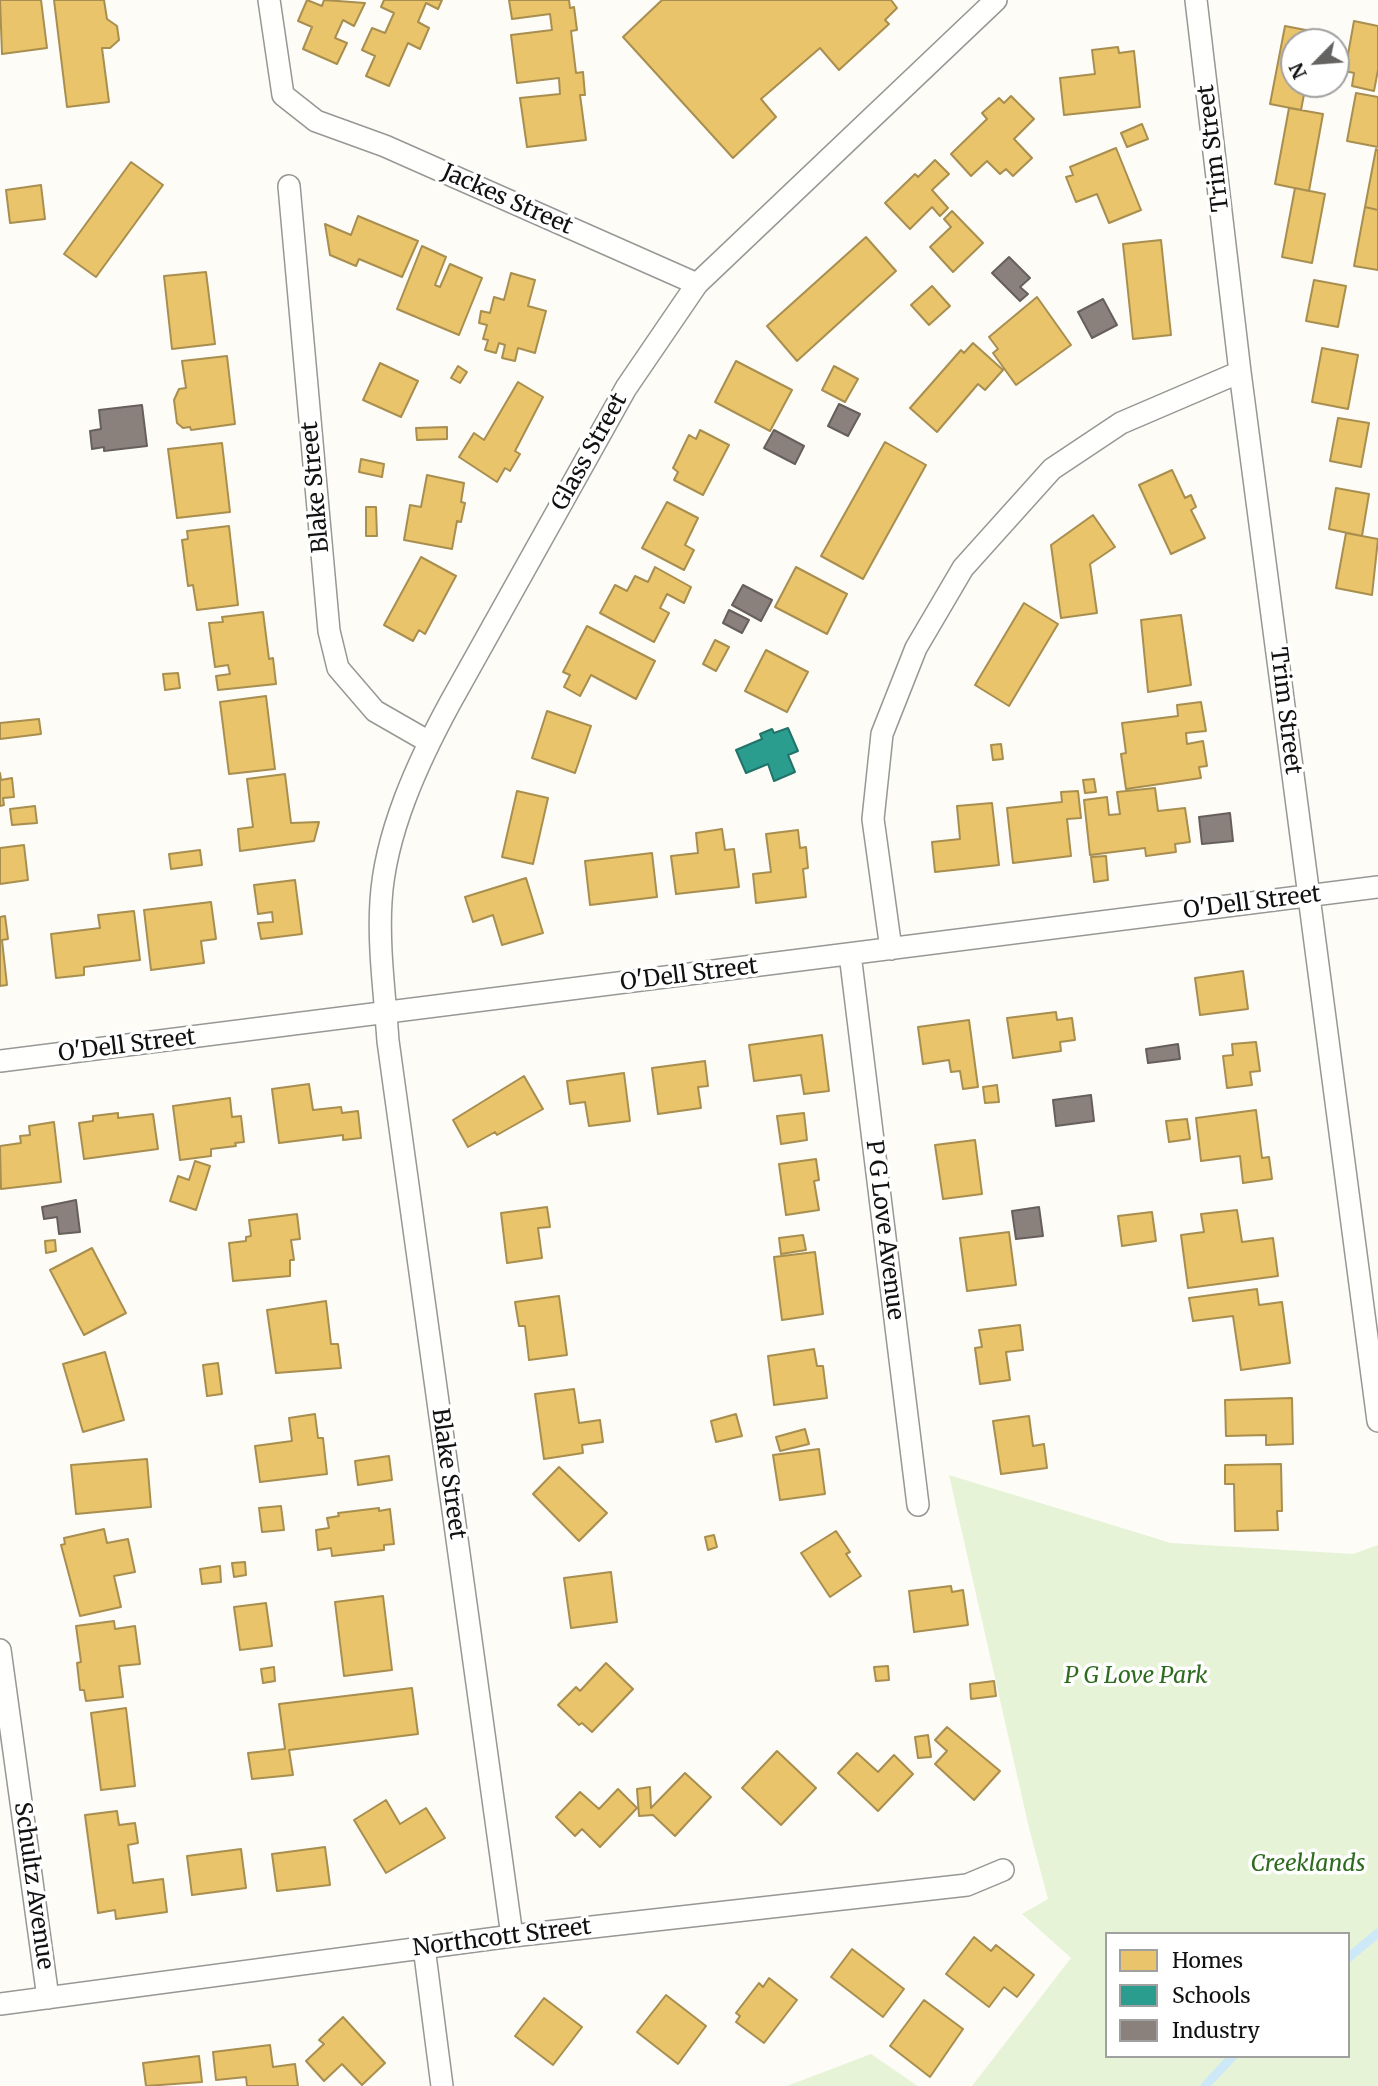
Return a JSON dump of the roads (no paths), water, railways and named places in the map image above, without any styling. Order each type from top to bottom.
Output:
[{"type":"street","name":"Jackes Street","points":[[269,0],[283,95],[316,121],[385,146],[697,284]]},
{"type":"street","name":"Glass Street","points":[[386,1013],[381,956],[381,899],[390,843],[429,742],[626,388],[697,284],[996,0]]},
{"type":"street","name":"Trim Street","points":[[1196,0],[1240,372],[1378,1421]]},
{"type":"street","name":"Blake Street","points":[[289,186],[329,631],[338,668],[375,711],[429,742]]},
{"type":"street","points":[[891,949],[873,819],[882,734],[916,648],[963,568],[1052,469],[1121,423],[1240,372]]},
{"type":"street","name":"O'Dell Street","points":[[0,1061],[1378,887]]},
{"type":"street","name":"P G Love Avenue","points":[[850,954],[918,1505]]},
{"type":"street","name":"Blake Street","points":[[386,1013],[512,1936]]},
{"type":"street","name":"Schultz Avenue","points":[[0,1650],[48,1998]]},
{"type":"street","name":"Northcott Street","points":[[0,2004],[512,1936],[967,1885],[1003,1870]]},
{"type":"street","points":[[424,1947],[442,2086]]},
{"type":"waterway","points":[[1350,1956],[1378,1933]]},
{"type":"waterway","points":[[1205,2086],[1231,2058]]},
{"type":"park label","name":"P G Love Park","points":[[1136,1676]]},
{"type":"park label","name":"Creeklands","points":[[1308,1864]]}]
